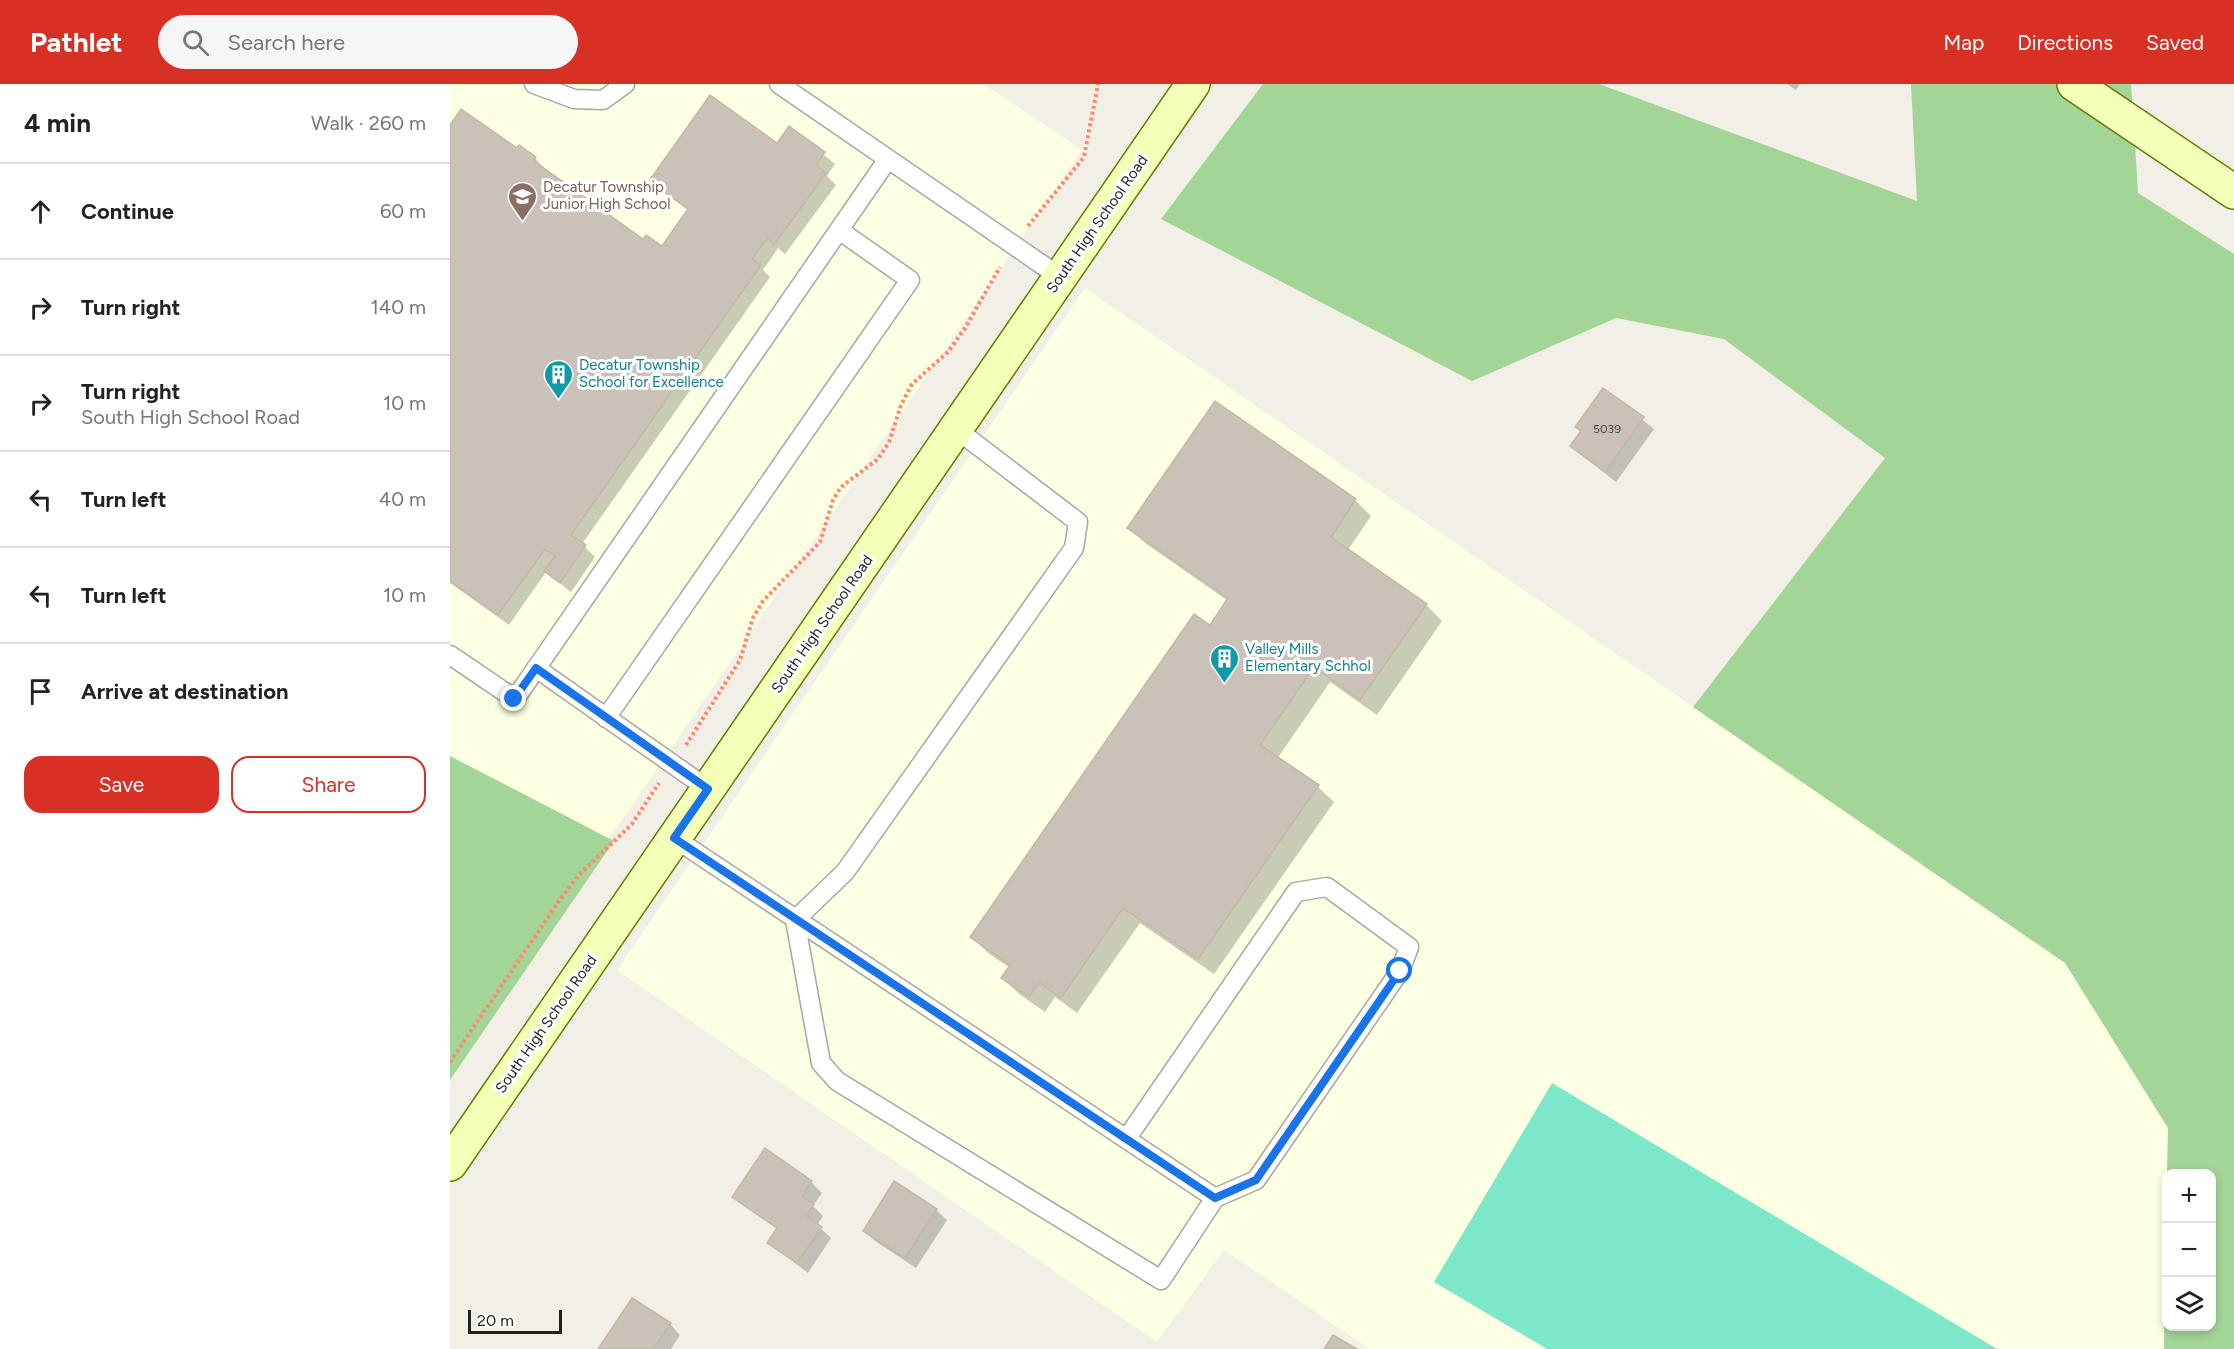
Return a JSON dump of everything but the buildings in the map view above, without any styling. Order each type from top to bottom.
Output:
[{"type":"main road","name":"South High School Road","points":[[450,1164],[1193,84]]},
{"type":"main road","points":[[2074,84],[2234,192]]},
{"type":"lane","points":[[534,84],[573,99],[603,100],[625,84]]},
{"type":"lane","points":[[779,84],[1060,277]]},
{"type":"lane","points":[[450,655],[514,699],[888,159]]},
{"type":"lane","points":[[606,718],[910,280],[839,230]]},
{"type":"lane","points":[[795,920],[844,873],[1074,548],[1078,522],[956,429]]},
{"type":"lane","points":[[536,668],[708,789]]},
{"type":"lane","points":[[674,838],[1215,1198]]},
{"type":"lane","points":[[795,920],[821,1063],[837,1081],[1161,1280],[1215,1198],[1256,1180],[1400,971],[1409,946],[1327,887],[1296,892],[1126,1138]]},
{"type":"path","points":[[1029,225],[1084,157],[1098,84]]},
{"type":"path","points":[[691,738],[740,660],[753,618],[763,601],[820,542],[833,500],[841,487],[878,459],[889,442],[900,405],[912,384],[948,352],[965,328],[1003,262]]},
{"type":"path","points":[[450,1062],[561,898],[579,875],[632,824],[654,790]]},
{"type":"shaded area","points":[[450,84],[983,84],[1082,150],[450,1070]]},
{"type":"shaded area","points":[[1085,288],[2065,963],[2168,1128],[2167,1169],[2162,1169],[2164,1349],[1370,1349],[1224,1250],[1157,1342],[617,970]]},
{"type":"green space","points":[[1263,84],[1599,84],[1917,201],[1911,84],[2131,84],[2138,193],[2234,254],[2234,1349],[2164,1349],[2164,1331],[2216,1331],[2216,1169],[2167,1169],[2168,1128],[2065,963],[1693,707],[1885,458],[1724,339],[1616,318],[1472,381],[1161,219]]},
{"type":"green space","points":[[450,756],[614,841],[450,1080]]},
{"type":"green space","points":[[1552,1083],[1997,1349],[1547,1349],[1434,1282]]},
{"type":"place","name":"Decatur Township Junior High School","points":[[522,222]]},
{"type":"place","name":"Decatur Township School for Excellence","points":[[558,400]]},
{"type":"place","name":"Valley Mills Elementary Schhol","points":[[1224,684]]},
{"type":"route","points":[[514,699],[536,668],[708,789],[674,838],[1215,1198],[1256,1180],[1400,971]]}]
